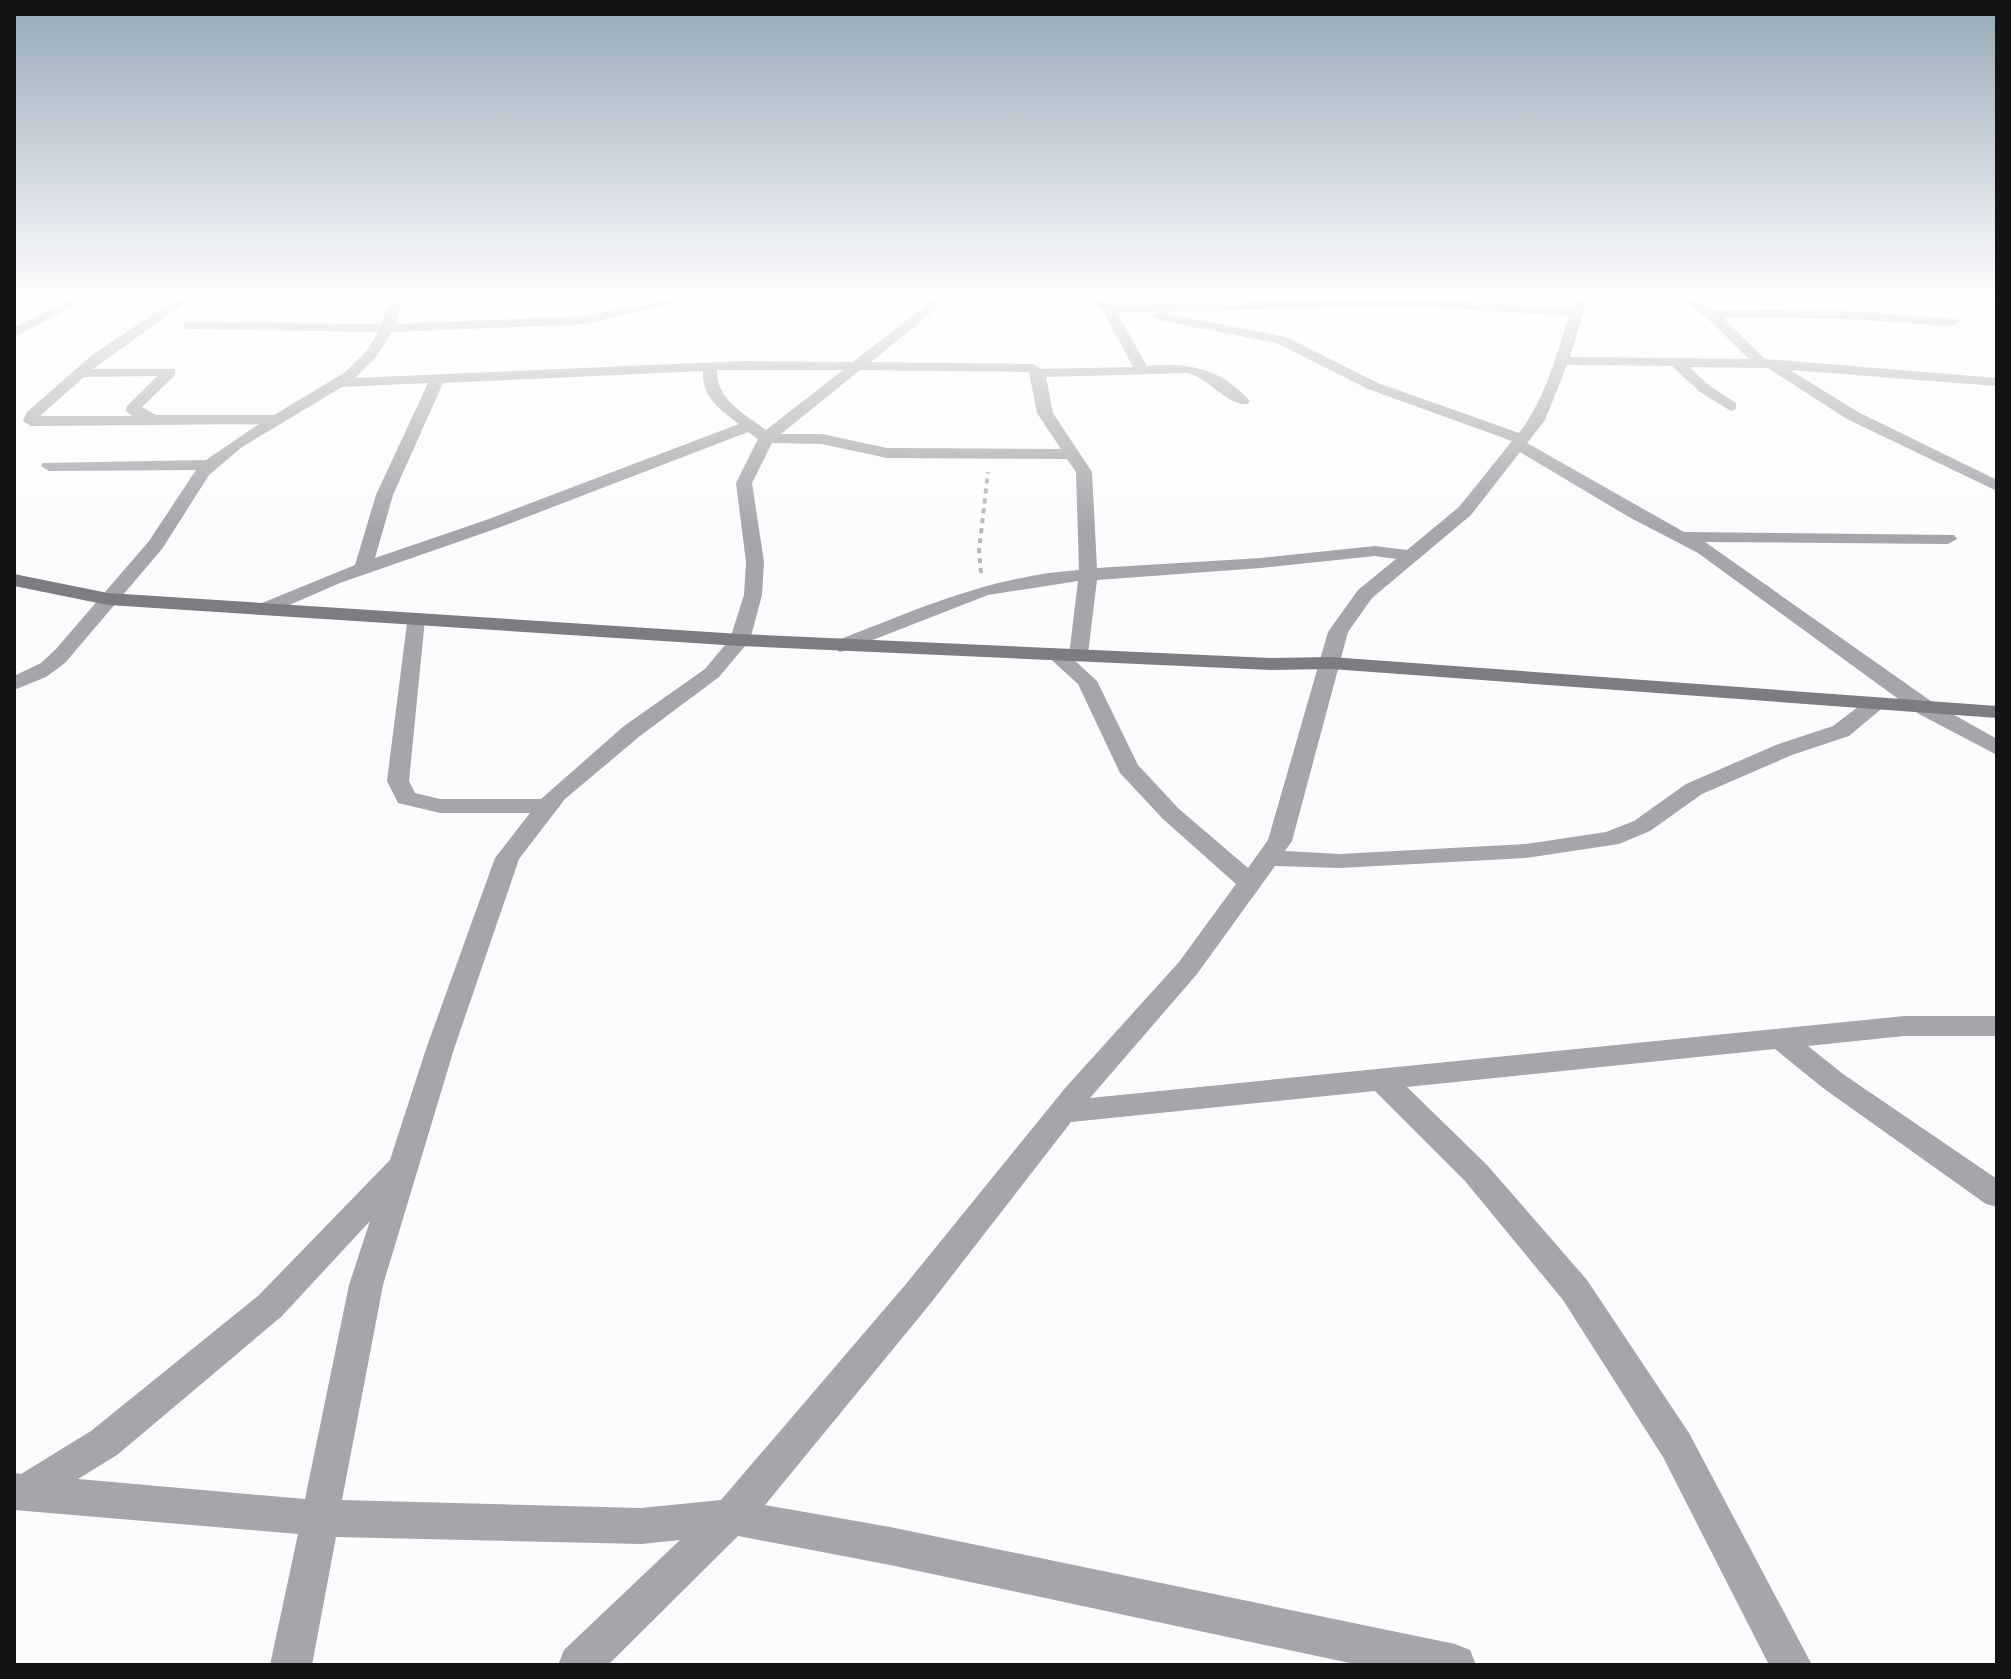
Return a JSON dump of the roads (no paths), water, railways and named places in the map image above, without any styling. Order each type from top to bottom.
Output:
[{"type":"street","points":[[138,372],[80,373],[32,415],[31,421],[274,419]]},
{"type":"street","points":[[147,422],[149,417],[134,411],[135,406],[170,372]]},
{"type":"street","points":[[14,684],[51,664],[163,535],[182,501],[209,465],[243,438],[274,419],[303,407],[342,383],[353,372]]},
{"type":"street","points":[[342,383],[598,372]]},
{"type":"street","points":[[710,372],[709,385],[723,405],[758,432],[822,439],[887,453],[1071,454]]},
{"type":"street","points":[[264,609],[364,568],[758,432],[851,372]]},
{"type":"street","points":[[1072,372],[1038,373],[1045,413],[1084,472],[1088,573],[1078,654]]},
{"type":"street","points":[[1207,372],[1243,401]]},
{"type":"street","points":[[1346,372],[1373,386],[1520,441],[1704,549],[1927,709],[1997,748]]},
{"type":"street","points":[[579,1665],[731,1517],[918,1294],[1062,1112],[1188,968],[1280,841],[1338,632],[1365,594],[1465,511],[1537,420],[1557,372]]},
{"type":"street","points":[[1687,372],[1731,406]]},
{"type":"street","points":[[1780,372],[1867,424],[1997,486]]},
{"type":"street","points":[[1870,372],[1997,382]]},
{"type":"street","points":[[364,568],[369,538],[384,492],[437,380]]},
{"type":"street","points":[[1978,382],[1997,398]]},
{"type":"street","points":[[25,402],[47,401]]},
{"type":"street","points":[[291,1665],[366,1285],[507,858],[557,794],[632,731],[712,673],[740,640],[753,595],[755,562],[744,483],[758,432]]},
{"type":"street","points":[[49,466],[209,465]]},
{"type":"street","points":[[1680,537],[1948,539]]},
{"type":"street","points":[[840,646],[983,590],[1088,573],[1261,563],[1375,551],[1413,556]]},
{"type":"street","points":[[14,580],[108,599],[840,646],[1271,664],[1331,663],[1997,712]]},
{"type":"street","points":[[415,619],[398,781],[406,798],[440,806],[548,806]]},
{"type":"street","points":[[1055,654],[1087,681],[1128,768],[1171,814],[1250,883]]},
{"type":"street","points":[[1087,681],[1107,656]]},
{"type":"street","points":[[1268,858],[1340,861],[1526,851],[1611,839],[1642,826],[1694,789],[1784,750],[1841,731],[1875,705]]},
{"type":"street","points":[[1062,1112],[1904,1026],[1997,1026]]},
{"type":"street","points":[[1780,1038],[1833,1081],[1997,1195]]},
{"type":"street","points":[[1381,1079],[1476,1173],[1575,1290],[1676,1445],[1791,1665]]},
{"type":"street","points":[[17,1495],[104,1443],[270,1306],[404,1164]]},
{"type":"street","points":[[17,1495],[318,1518],[641,1526],[731,1517],[890,1546],[1455,1665]]}]
